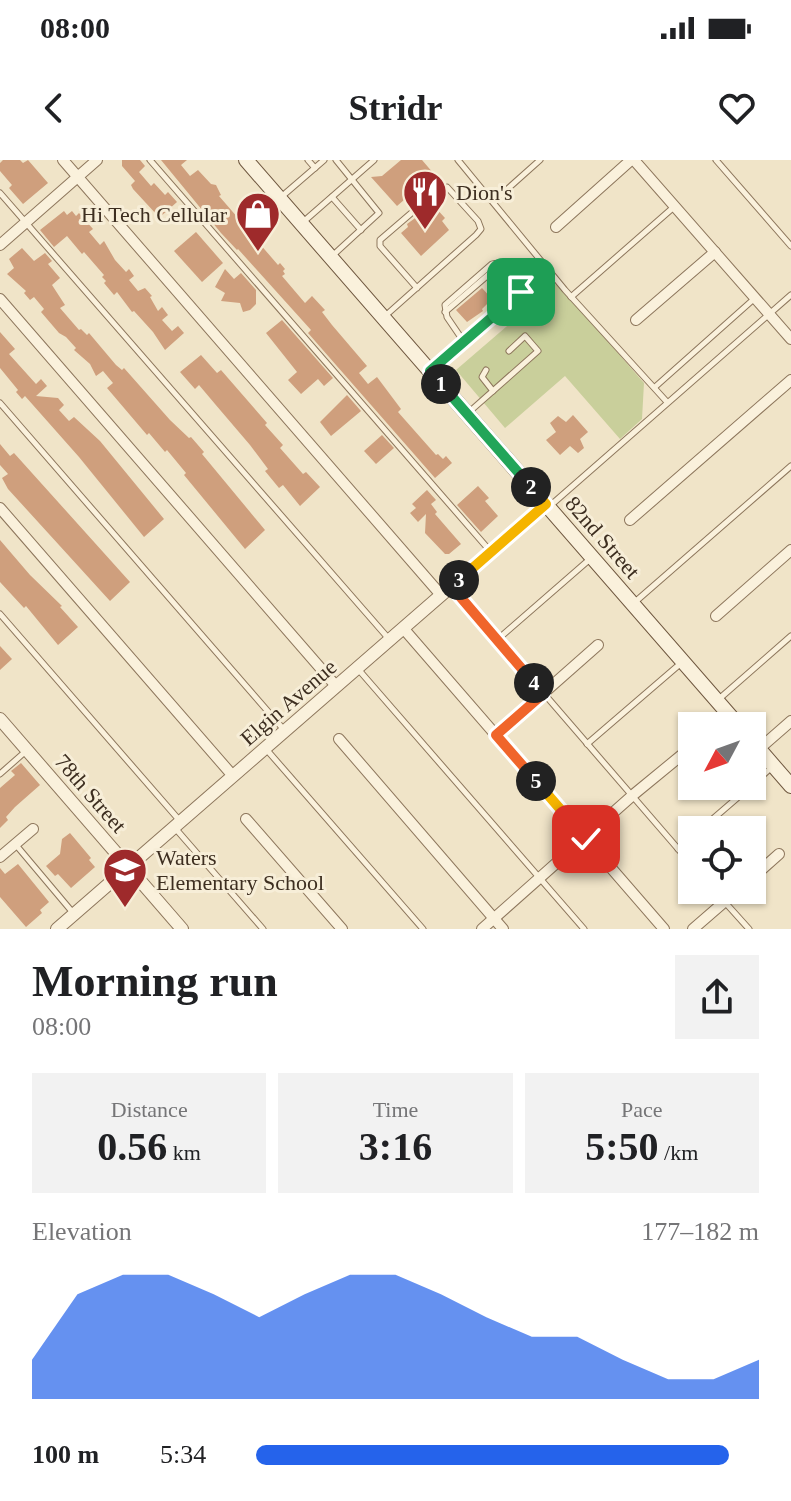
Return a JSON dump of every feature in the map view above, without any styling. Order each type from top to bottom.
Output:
[{"type":"main road","name":"82nd Street","points":[[246,160],[727,712]]},
{"type":"main road","points":[[766,757],[791,786]]},
{"type":"street","points":[[63,160],[446,590]]},
{"type":"street","points":[[0,245],[97,160]]},
{"type":"street","points":[[556,227],[633,160],[791,339]]},
{"type":"street","points":[[636,320],[715,252]]},
{"type":"street","points":[[0,299],[336,686]]},
{"type":"street","points":[[630,520],[791,380]]},
{"type":"street","name":"Elgin Avenue","points":[[57,929],[446,590],[547,506]]},
{"type":"street","points":[[0,508],[233,776]]},
{"type":"street","points":[[716,616],[791,550]]},
{"type":"street","points":[[403,628],[664,929]]},
{"type":"street","points":[[496,735],[598,645]]},
{"type":"street","name":"78th Street","points":[[0,719],[182,929]]},
{"type":"street","points":[[766,738],[791,721]]},
{"type":"street","points":[[339,739],[503,929]]},
{"type":"street","points":[[482,929],[678,758]]},
{"type":"street","points":[[246,819],[342,929]]},
{"type":"street","points":[[0,857],[33,829]]},
{"type":"street","points":[[766,866],[779,854]]},
{"type":"street","points":[[693,929],[722,904]]},
{"type":"lane","points":[[150,160],[491,552]]},
{"type":"lane","points":[[308,160],[315,168]]},
{"type":"lane","points":[[280,199],[324,160]]},
{"type":"lane","points":[[330,257],[379,213],[336,160]]},
{"type":"lane","points":[[301,224],[374,160]]},
{"type":"lane","points":[[458,160],[571,297],[667,402]]},
{"type":"lane","points":[[494,201],[540,160]]},
{"type":"lane","points":[[716,160],[791,246]]},
{"type":"lane","points":[[383,318],[417,288],[481,229],[478,221],[447,187],[441,188],[379,243],[417,288]]},
{"type":"lane","points":[[0,193],[390,640]]},
{"type":"lane","points":[[332,197],[361,230]]},
{"type":"lane","points":[[571,297],[675,206]]},
{"type":"lane","points":[[430,371],[464,342],[467,334],[511,295],[515,285],[502,270],[495,269],[445,312],[464,342]]},
{"type":"lane","points":[[547,506],[791,295]]},
{"type":"lane","points":[[655,387],[755,298]]},
{"type":"lane","points":[[467,414],[538,351],[525,336],[509,351]]},
{"type":"lane","points":[[486,370],[482,377],[493,391]]},
{"type":"lane","points":[[0,403],[285,731]]},
{"type":"lane","points":[[633,605],[791,466]]},
{"type":"lane","points":[[497,640],[592,557]]},
{"type":"lane","points":[[446,590],[497,640],[678,849]]},
{"type":"lane","points":[[0,614],[263,929]]},
{"type":"lane","points":[[717,701],[791,636]]},
{"type":"lane","points":[[587,744],[682,661]]},
{"type":"lane","points":[[357,668],[584,929]]},
{"type":"lane","points":[[265,748],[423,929]]},
{"type":"lane","points":[[0,774],[27,751]]},
{"type":"lane","points":[[766,773],[774,766]]},
{"type":"lane","points":[[716,816],[734,800]]},
{"type":"lane","points":[[15,844],[74,914]]},
{"type":"lane","points":[[726,904],[749,929]]},
{"type":"green space","points":[[557,283],[644,383],[642,419],[620,439],[565,376],[505,428],[456,370]]},
{"type":"building","points":[[3,160],[20,160],[23,163],[28,160],[48,183],[23,204],[0,171]]},
{"type":"building","points":[[122,160],[140,160],[145,166],[139,172],[151,186],[154,183],[177,202],[160,217],[157,215],[133,189],[131,185],[135,181],[122,166]]},
{"type":"building","points":[[161,160],[187,160],[181,165],[190,176],[198,170],[211,184],[216,185],[219,196],[245,226],[251,227],[253,236],[285,269],[282,276],[305,303],[312,296],[325,310],[322,312],[367,366],[359,373],[368,384],[377,377],[401,409],[398,412],[436,455],[443,459],[446,456],[452,463],[435,478],[308,333],[311,330],[221,233]]},
{"type":"building","points":[[401,160],[422,160],[434,174],[397,206],[371,177],[382,176]]},
{"type":"building","name":"Dion's","points":[[433,205],[445,218],[442,221],[449,230],[421,256],[401,233],[408,227],[407,224]]},
{"type":"building","points":[[64,211],[67,215],[72,211],[76,216],[79,213],[93,229],[89,232],[100,245],[104,241],[115,260],[126,272],[129,269],[134,276],[129,280],[138,291],[145,288],[158,311],[162,307],[168,315],[162,320],[172,331],[178,326],[184,333],[165,350],[117,292],[114,295],[104,283],[104,275],[84,252],[82,254],[67,236],[54,247],[40,230]]},
{"type":"building","points":[[196,232],[223,263],[202,282],[174,251]]},
{"type":"building","points":[[22,248],[34,261],[45,253],[52,261],[48,264],[60,278],[52,285],[65,305],[60,308],[79,330],[87,335],[89,333],[116,365],[122,370],[124,368],[170,420],[191,437],[265,530],[245,549],[167,450],[165,452],[149,433],[147,435],[107,388],[113,383],[103,371],[96,376],[90,364],[41,312],[44,309],[34,297],[30,300],[24,293],[26,291],[7,274],[14,268],[9,259]]},
{"type":"building","points":[[225,269],[234,279],[241,273],[256,290],[256,304],[250,310],[243,312],[240,303],[221,301],[225,293],[215,287]]},
{"type":"building","points":[[482,288],[492,299],[483,311],[467,322],[456,310]]},
{"type":"building","points":[[282,320],[333,378],[324,386],[318,379],[301,394],[288,380],[297,372],[266,333]]},
{"type":"building","points":[[0,332],[15,349],[9,354],[36,384],[41,379],[47,386],[36,396],[58,398],[64,405],[59,410],[69,421],[74,417],[100,441],[164,519],[144,537],[79,457],[25,396],[22,399],[16,392],[18,390],[0,368]]},
{"type":"building","points":[[201,355],[217,373],[221,370],[267,423],[265,425],[283,445],[280,448],[303,474],[306,472],[320,487],[300,506],[283,485],[279,488],[250,445],[199,385],[195,389],[180,372]]},
{"type":"building","points":[[347,395],[361,411],[331,436],[320,422]]},
{"type":"building","points":[[573,415],[588,432],[580,439],[584,448],[578,453],[570,446],[560,455],[546,440],[556,432],[550,423],[558,416],[566,422]]},
{"type":"building","points":[[382,435],[394,448],[376,464],[364,451]]},
{"type":"building","points":[[0,444],[10,456],[14,453],[130,582],[110,601],[8,489],[2,478],[8,474],[0,465]]},
{"type":"building","points":[[478,486],[489,498],[485,501],[498,516],[481,532],[457,505]]},
{"type":"building","points":[[427,490],[436,500],[431,504],[437,512],[435,514],[461,544],[449,554],[445,554],[425,533],[426,514],[418,522],[410,513],[416,508],[412,504]]},
{"type":"building","points":[[0,540],[78,627],[58,645],[26,606],[24,608],[0,582]]},
{"type":"building","points":[[0,646],[12,659],[0,670]]},
{"type":"building","points":[[21,763],[40,785],[15,807],[0,828],[0,788],[15,775],[11,771]]},
{"type":"building","points":[[70,833],[95,867],[71,888],[46,866],[60,854],[62,839]]},
{"type":"building","points":[[18,864],[49,902],[26,927],[0,897],[0,868],[5,874]]},
{"type":"place","name":"Dion's","points":[[425,231]]},
{"type":"place","name":"Hi Tech Cellular","points":[[258,253]]},
{"type":"place","name":"Waters Elementary School","points":[[125,909]]},
{"type":"route","points":[[521,292],[430,371],[546,504],[451,586],[543,694],[496,735],[586,839]]}]
